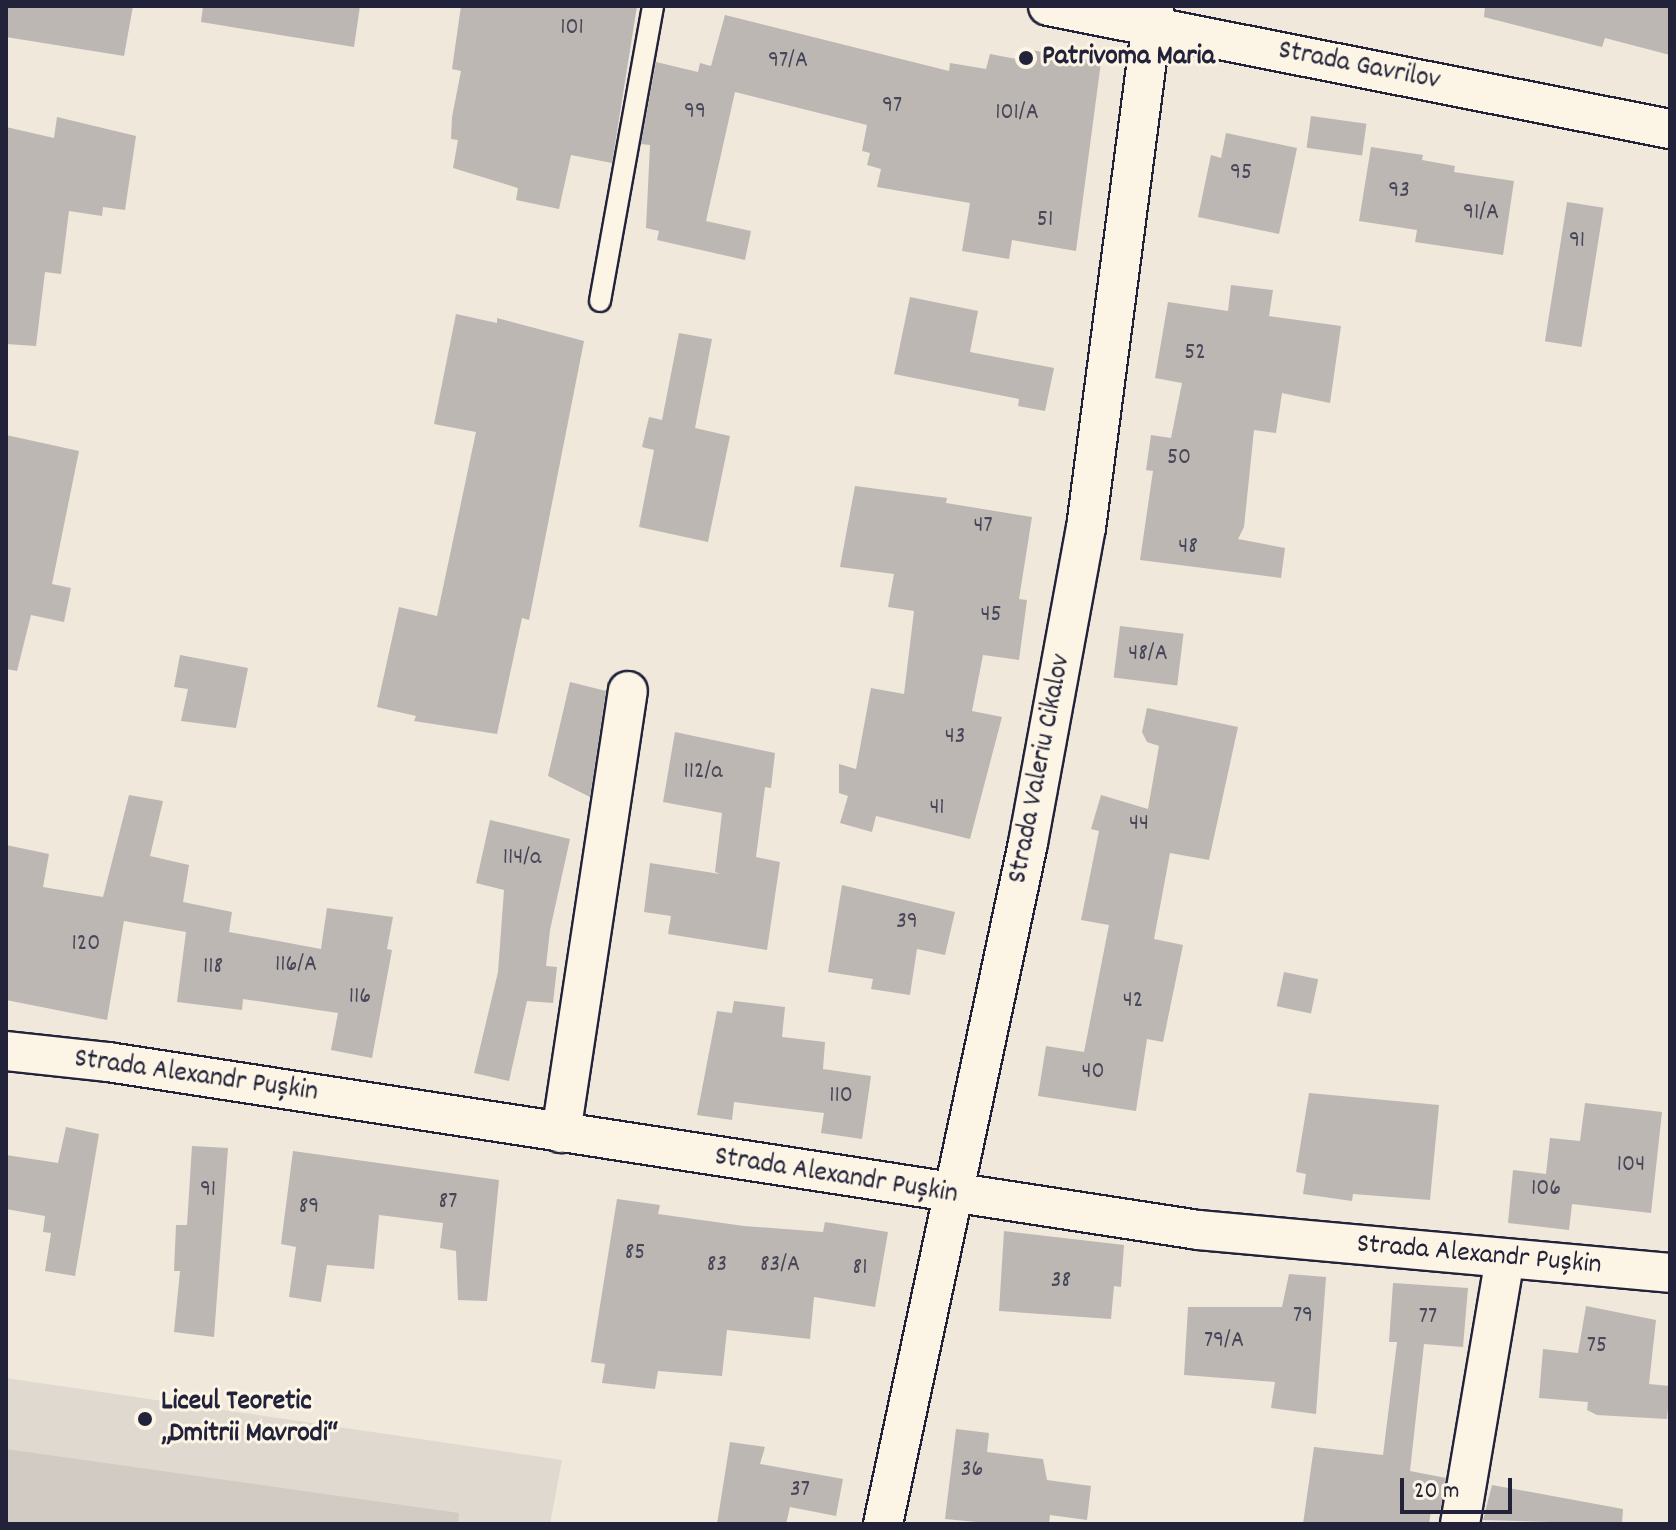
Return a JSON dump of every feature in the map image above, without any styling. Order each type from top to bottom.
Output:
[{"type":"street","name":"Strada Gavrilov","points":[[1048,6],[1152,16],[1670,129]]},
{"type":"street","name":"Strada Valeriu Cikalov","points":[[883,1524],[1028,843],[1086,528],[1152,16]]},
{"type":"street","points":[[561,1133],[628,691]]},
{"type":"street","name":"Strada Alexandr Pușkin","points":[[6,1051],[108,1062],[952,1195],[1198,1230],[1670,1273]]},
{"type":"street","points":[[1460,1524],[1505,1259]]},
{"type":"lane","points":[[600,301],[653,6]]},
{"type":"shaded area","name":"Liceul Teoretic „Dmitrii Mavrodi“","points":[[6,1378],[562,1460],[550,1524],[6,1524]]},
{"type":"shaded area","points":[[6,1449],[459,1513],[458,1524],[6,1524]]},
{"type":"building","points":[[6,6],[133,6],[124,56],[6,37]]},
{"type":"building","points":[[203,6],[360,6],[354,47],[201,22]]},
{"type":"building","points":[[461,6],[637,6],[612,163],[571,155],[559,209],[516,200],[518,188],[453,168],[458,140],[451,139],[452,117],[461,71],[452,69]]},
{"type":"building","points":[[1485,6],[1670,6],[1670,55],[1605,38],[1602,47],[1484,17]]},
{"type":"building","points":[[725,15],[949,71],[950,63],[986,69],[990,54],[1028,61],[1031,50],[1101,62],[1076,251],[1012,240],[1009,259],[962,251],[970,203],[877,187],[881,169],[867,165],[870,153],[862,151],[867,125],[735,92],[706,221],[751,231],[745,260],[657,240],[659,231],[646,228],[650,145],[641,144],[656,62],[698,72],[700,63],[711,66]]},
{"type":"building","points":[[1311,116],[1366,124],[1362,155],[1307,148]]},
{"type":"building","points":[[57,117],[136,136],[125,210],[103,207],[102,216],[69,211],[61,274],[45,272],[36,346],[6,344],[6,127],[54,138]]},
{"type":"building","points":[[1226,133],[1297,148],[1279,234],[1198,217],[1211,155],[1221,158]]},
{"type":"building","points":[[1371,147],[1423,155],[1422,160],[1455,166],[1454,172],[1514,181],[1503,255],[1415,242],[1417,230],[1359,221]]},
{"type":"building","points":[[1567,202],[1604,208],[1581,347],[1545,341]]},
{"type":"building","points":[[1231,285],[1273,290],[1269,316],[1341,326],[1330,403],[1282,393],[1276,433],[1254,430],[1244,527],[1238,539],[1285,548],[1281,578],[1140,560],[1153,471],[1146,470],[1151,435],[1171,438],[1182,383],[1155,378],[1168,302],[1228,311]]},
{"type":"building","points":[[910,297],[978,311],[970,352],[1054,368],[1045,411],[1018,406],[1019,399],[894,374]]},
{"type":"building","points":[[456,314],[497,323],[497,318],[584,341],[529,620],[522,618],[497,734],[414,721],[416,716],[377,707],[399,607],[437,616],[476,432],[434,424]]},
{"type":"building","points":[[679,333],[712,339],[695,428],[730,436],[708,542],[639,527],[654,450],[642,447],[649,417],[662,420]]},
{"type":"building","points":[[6,435],[79,451],[52,584],[71,588],[64,622],[31,615],[17,671],[6,669]]},
{"type":"building","points":[[855,486],[947,498],[946,503],[1032,517],[1019,599],[1027,600],[1019,660],[983,655],[972,711],[1002,717],[970,839],[876,816],[872,832],[840,823],[848,796],[839,793],[839,764],[856,769],[871,688],[904,694],[914,611],[888,607],[894,574],[840,567]]},
{"type":"building","points":[[1120,626],[1184,634],[1177,685],[1114,678]]},
{"type":"building","points":[[180,655],[248,668],[236,728],[181,721],[188,689],[174,687]]},
{"type":"building","points":[[570,682],[606,691],[590,797],[548,776]]},
{"type":"building","points":[[1147,708],[1238,727],[1209,860],[1170,853],[1154,939],[1183,945],[1163,1042],[1147,1039],[1136,1111],[1038,1096],[1046,1046],[1084,1052],[1109,925],[1081,920],[1099,831],[1091,829],[1101,795],[1148,809],[1159,746],[1147,742],[1142,732]]},
{"type":"building","points":[[675,732],[775,753],[771,788],[765,787],[756,857],[780,862],[767,950],[668,934],[671,916],[644,912],[650,863],[720,874],[715,872],[722,813],[663,802]]},
{"type":"building","points":[[129,795],[163,801],[150,856],[189,865],[183,902],[232,912],[229,932],[321,949],[327,908],[393,917],[387,949],[392,950],[372,1058],[331,1050],[338,1013],[243,999],[242,1010],[177,1002],[186,932],[124,921],[107,1020],[6,1000],[6,845],[49,854],[43,887],[103,897]]},
{"type":"building","points":[[490,820],[570,839],[550,930],[546,966],[557,967],[553,1003],[527,1001],[509,1081],[474,1073],[498,972],[504,890],[476,883]]},
{"type":"building","points":[[842,885],[955,912],[945,955],[917,949],[910,995],[871,989],[873,979],[828,972]]},
{"type":"building","points":[[1284,972],[1318,979],[1311,1014],[1277,1006]]},
{"type":"building","points":[[734,1001],[785,1007],[782,1037],[825,1042],[823,1069],[871,1076],[862,1139],[821,1133],[824,1113],[734,1102],[732,1120],[697,1115],[717,1011],[732,1013]]},
{"type":"building","points":[[1309,1093],[1439,1105],[1430,1200],[1353,1194],[1352,1201],[1303,1194],[1306,1174],[1296,1172]]},
{"type":"building","points":[[1585,1103],[1662,1112],[1651,1213],[1572,1204],[1569,1230],[1508,1223],[1513,1170],[1546,1174],[1550,1138],[1580,1141]]},
{"type":"building","points":[[66,1127],[99,1134],[75,1276],[45,1271],[51,1233],[43,1232],[45,1216],[6,1209],[6,1155],[58,1163]]},
{"type":"building","points":[[192,1146],[228,1148],[214,1337],[174,1332],[180,1271],[174,1271],[176,1225],[187,1225]]},
{"type":"building","points":[[293,1151],[499,1180],[487,1301],[458,1300],[456,1251],[440,1248],[443,1223],[379,1215],[374,1269],[327,1265],[321,1302],[289,1297],[296,1247],[281,1244]]},
{"type":"building","points":[[617,1199],[660,1205],[658,1214],[744,1226],[823,1232],[825,1222],[888,1232],[875,1307],[814,1297],[810,1339],[727,1330],[722,1376],[658,1371],[655,1389],[602,1383],[605,1364],[591,1362]]},
{"type":"building","points":[[1004,1231],[1124,1245],[1121,1287],[1114,1286],[1111,1319],[999,1311]]},
{"type":"building","points":[[1289,1274],[1326,1277],[1316,1414],[1271,1408],[1275,1382],[1184,1375],[1188,1307],[1282,1307]]},
{"type":"building","points":[[1393,1283],[1468,1288],[1463,1347],[1424,1344],[1410,1471],[1446,1478],[1440,1512],[1431,1511],[1429,1524],[1303,1524],[1314,1447],[1383,1455],[1397,1342],[1389,1342]]},
{"type":"building","points":[[1586,1306],[1656,1320],[1649,1384],[1670,1386],[1667,1419],[1597,1415],[1587,1410],[1588,1402],[1539,1398],[1543,1349],[1578,1353]]},
{"type":"building","points":[[956,1429],[989,1433],[987,1452],[1043,1459],[1047,1480],[1091,1486],[1087,1520],[1050,1515],[1049,1524],[997,1524],[945,1519]]},
{"type":"building","points":[[730,1442],[765,1447],[760,1464],[843,1479],[836,1516],[790,1507],[786,1524],[717,1524]]},
{"type":"building","points":[[1492,1485],[1623,1509],[1622,1524],[1483,1520]]},
{"type":"place","name":"Patrivoma Maria","points":[[1026,58]]},
{"type":"place","name":"Liceul Teoretic „Dmitrii Mavrodi“","points":[[145,1419]]}]
